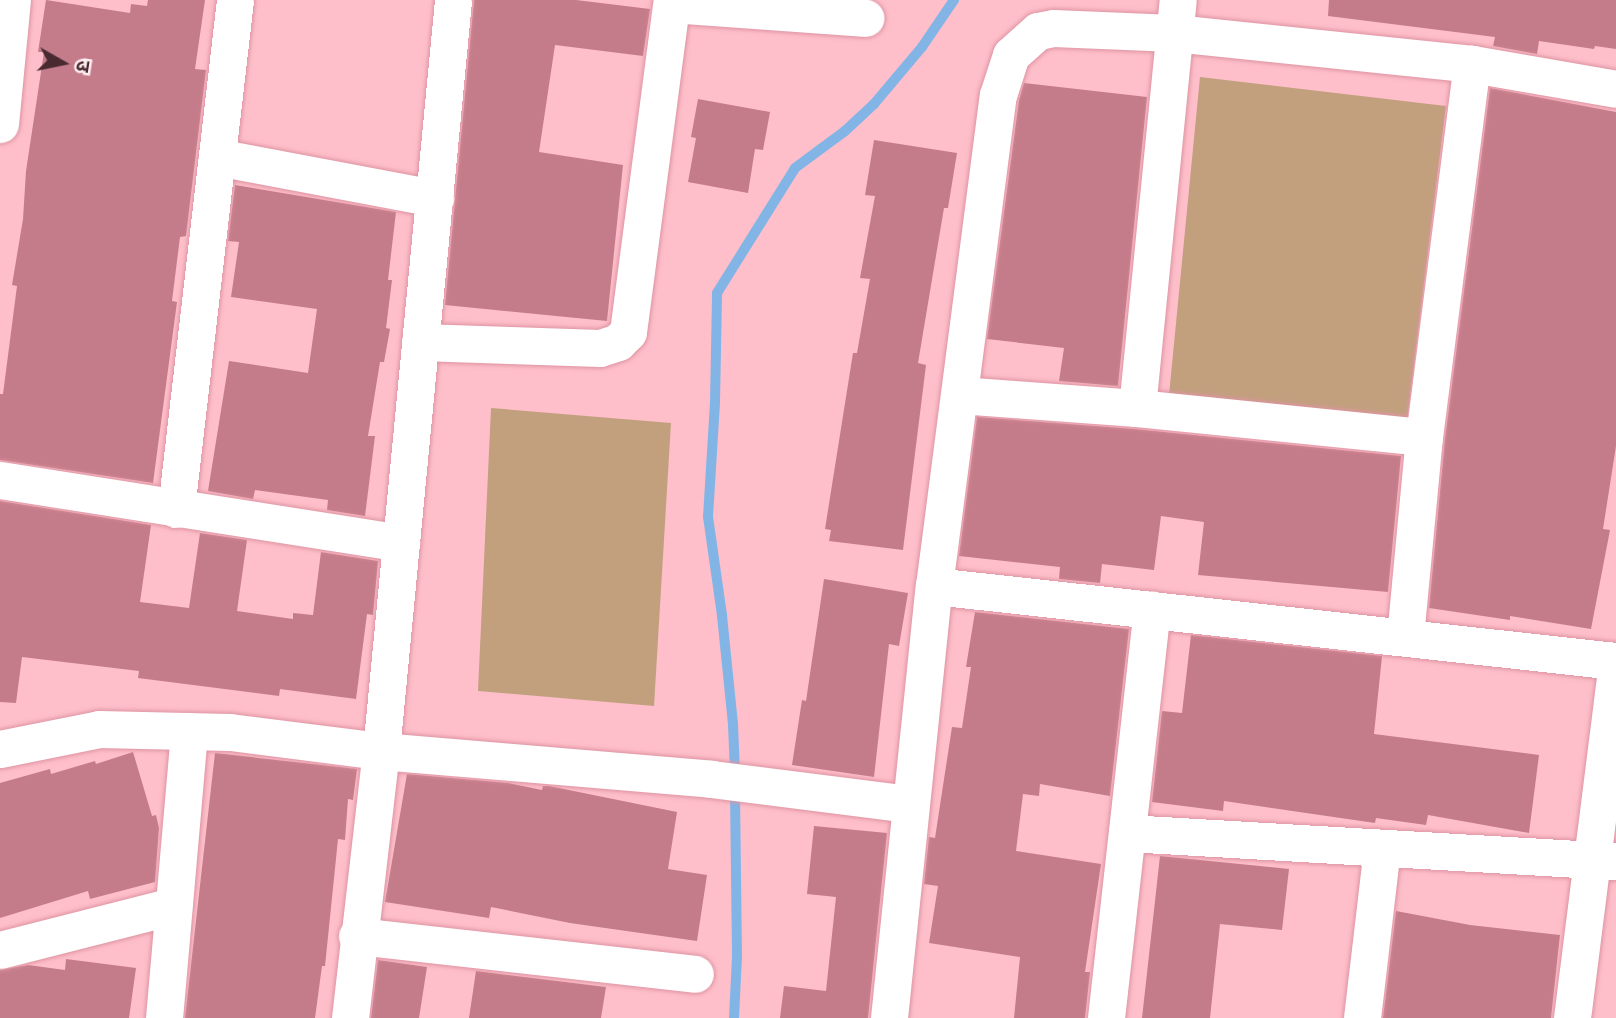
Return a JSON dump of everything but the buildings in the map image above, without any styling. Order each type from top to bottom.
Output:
[{"type":"street","points":[[0,124],[12,0]]},
{"type":"street","points":[[176,509],[235,0]]},
{"type":"street","points":[[350,1018],[357,936],[381,751],[453,0]]},
{"type":"street","points":[[420,342],[600,348],[618,342],[628,332],[672,2],[865,18]]},
{"type":"street","points":[[1137,408],[1176,16]]},
{"type":"street","points":[[889,1018],[909,804],[934,586],[998,95],[1011,55],[1038,31],[1176,16],[1616,89]]},
{"type":"street","points":[[1405,637],[1424,437],[1472,64]]},
{"type":"street","points":[[217,157],[435,198]]},
{"type":"street","points":[[959,395],[1137,408],[1424,437]]},
{"type":"street","points":[[0,480],[401,543]]},
{"type":"street","points":[[934,586],[1616,661]]},
{"type":"street","points":[[1106,1018],[1152,610]]},
{"type":"street","points":[[1572,1018],[1604,860],[1616,670]]},
{"type":"street","points":[[0,749],[99,729],[230,732],[381,751],[789,787],[909,804]]},
{"type":"street","points":[[164,1018],[189,731]]},
{"type":"street","points":[[1127,833],[1604,860]]},
{"type":"street","points":[[1362,1018],[1382,848]]},
{"type":"street","points":[[0,950],[173,906]]},
{"type":"street","points":[[357,936],[695,974]]},
{"type":"shaded area","points":[[1200,77],[1446,106],[1407,421],[1169,395]]},
{"type":"shaded area","points":[[491,408],[671,423],[654,706],[478,691]]},
{"type":"waterway","points":[[735,774],[722,615],[708,517],[715,402],[717,293],[795,168],[845,131],[874,104],[922,47],[954,0]]},
{"type":"waterway","points":[[734,1018],[737,956],[735,789]]}]
